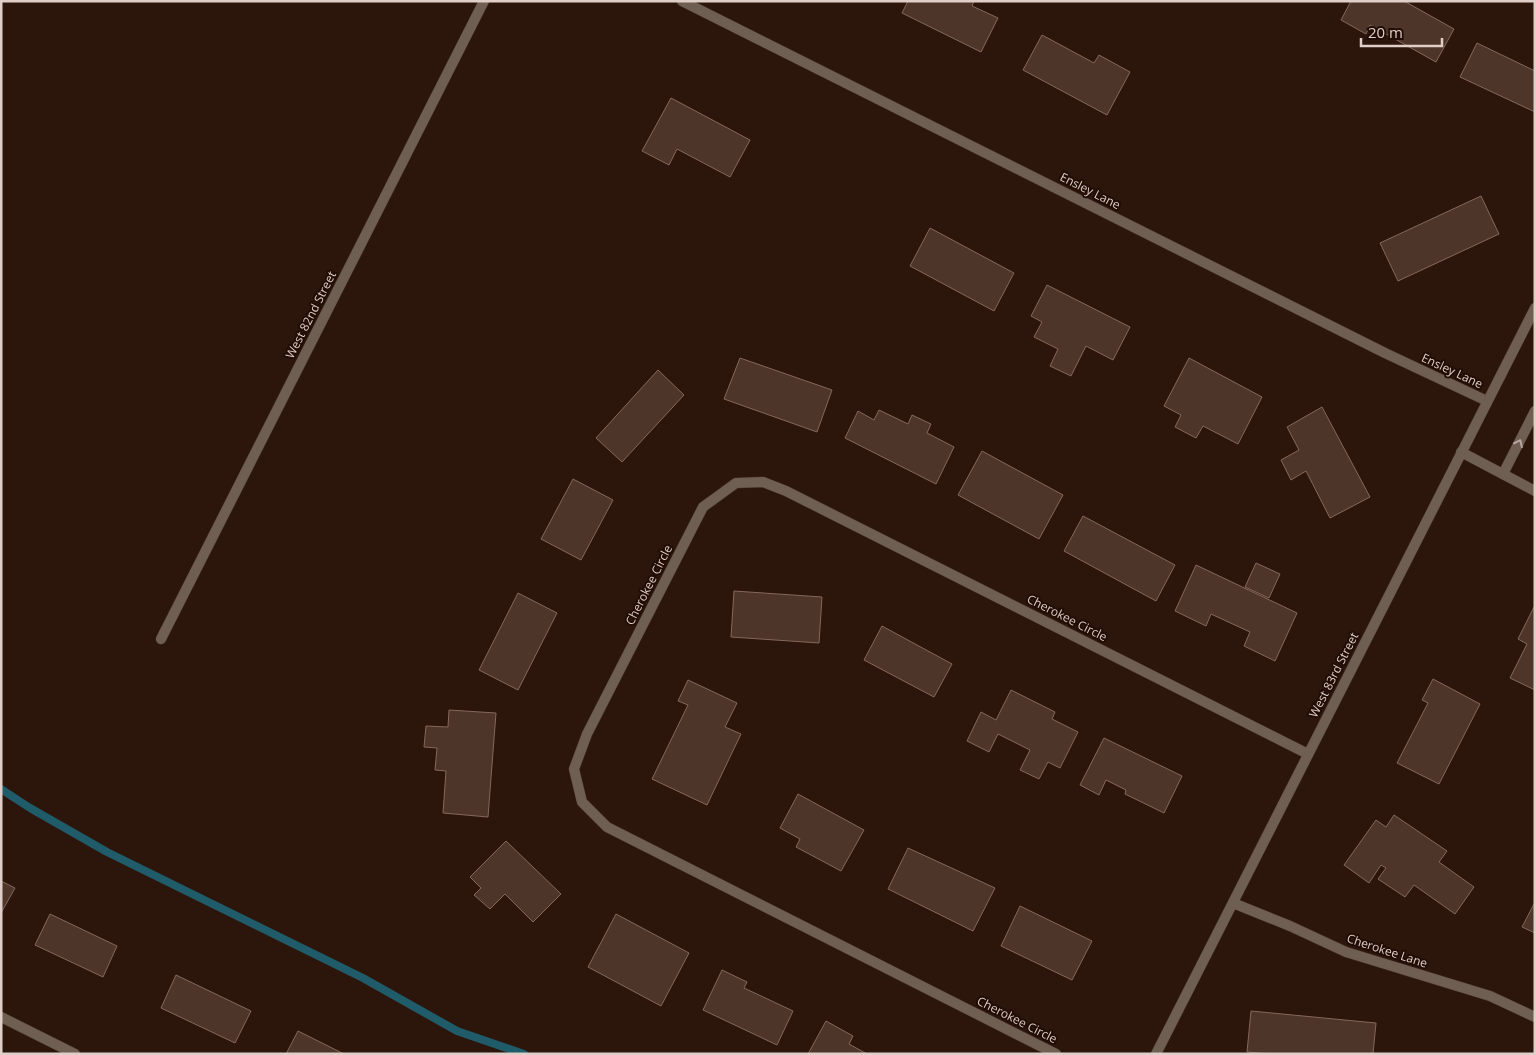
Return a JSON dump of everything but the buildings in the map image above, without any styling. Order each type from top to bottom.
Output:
[{"type":"street","name":"West 82nd Street","points":[[161,640],[484,1]]},
{"type":"street","name":"Ensley Lane","points":[[682,1],[1376,348],[1487,401]]},
{"type":"street","name":"West 83rd Street","points":[[1156,1054],[1535,308]]},
{"type":"street","points":[[1503,474],[1535,411]]},
{"type":"street","points":[[1461,452],[1535,491]]},
{"type":"street","name":"Cherokee Circle","points":[[1056,1054],[607,827],[582,802],[574,769],[587,734],[703,507],[736,483],[763,482],[778,488],[1308,754]]},
{"type":"street","name":"Cherokee Lane","points":[[1233,903],[1346,952],[1490,996],[1535,1017]]},
{"type":"street","points":[[1,1017],[75,1054]]},
{"type":"waterway","points":[[1,789],[30,808],[107,852],[363,978],[457,1031],[524,1054]]}]
